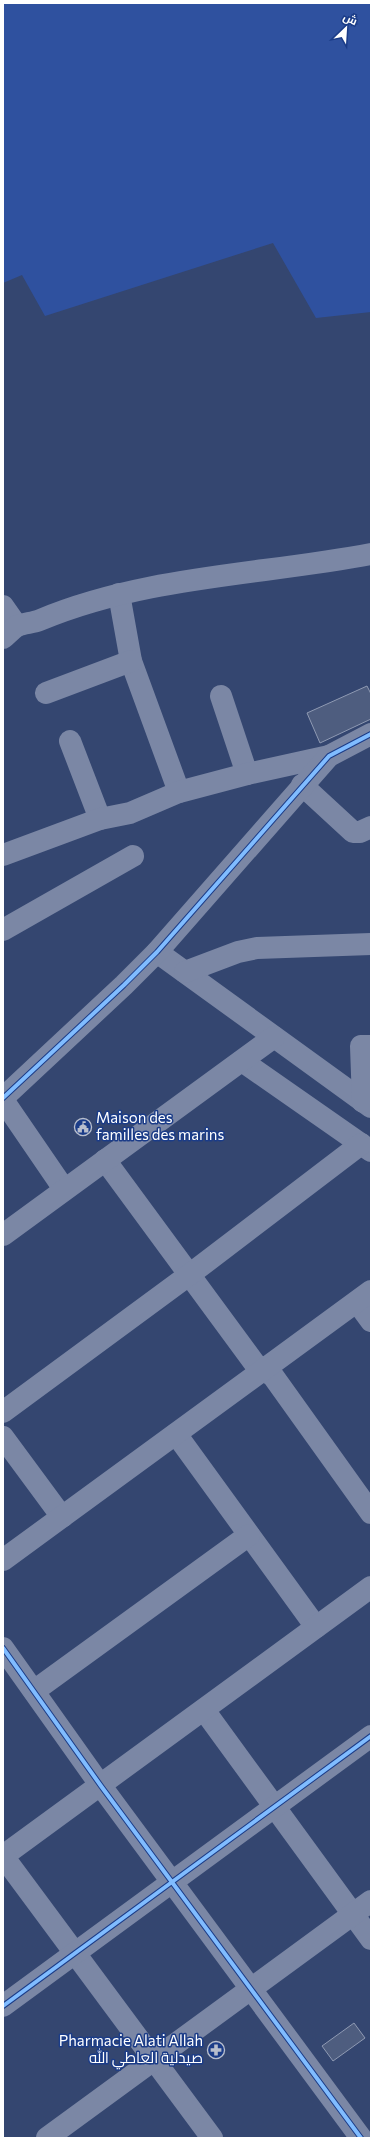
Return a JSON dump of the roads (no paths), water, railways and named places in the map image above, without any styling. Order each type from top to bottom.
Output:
[{"type":"street","points":[[3,606],[10,632],[81,604],[119,594],[219,576],[371,554]]},
{"type":"street","points":[[119,594],[131,661],[179,792]]},
{"type":"street","points":[[46,693],[131,661]]},
{"type":"street","points":[[221,696],[247,774]]},
{"type":"street","points":[[3,855],[100,819],[130,813],[179,792],[247,774],[329,756],[371,734]]},
{"type":"street","points":[[70,742],[100,819]]},
{"type":"street","points":[[64,1189],[3,1099],[156,952],[329,756]]},
{"type":"street","points":[[302,785],[352,832],[360,832],[371,827]]},
{"type":"street","points":[[3,930],[133,856]]},
{"type":"street","points":[[185,972],[238,952],[257,948],[371,944]]},
{"type":"street","points":[[156,952],[367,1105]]},
{"type":"street","points":[[3,1235],[274,1037]]},
{"type":"street","points":[[367,1105],[361,1046],[371,1046]]},
{"type":"street","points":[[3,1412],[366,1147],[242,1061]]},
{"type":"street","points":[[105,1160],[255,1364],[273,1376],[371,1513]]},
{"type":"street","points":[[3,1560],[364,1297],[371,1321]]},
{"type":"street","points":[[176,1434],[316,1627]]},
{"type":"street","points":[[3,1437],[62,1517]]},
{"type":"street","points":[[34,1691],[249,1535]]},
{"type":"street","points":[[212,2138],[3,1856],[101,1786],[371,1587]]},
{"type":"street","points":[[3,1648],[101,1786],[360,2138]]},
{"type":"street","points":[[204,1710],[371,1939]]},
{"type":"street","points":[[3,2006],[371,1736]]},
{"type":"street","points":[[47,2138],[72,2131],[154,2060],[371,1901]]},
{"type":"place","name":"Maison des familles des marins","points":[[83,1127]]},
{"type":"place","name":"Pharmacie Alati Allah صيدلية العاطي الله","points":[[216,2050]]}]
